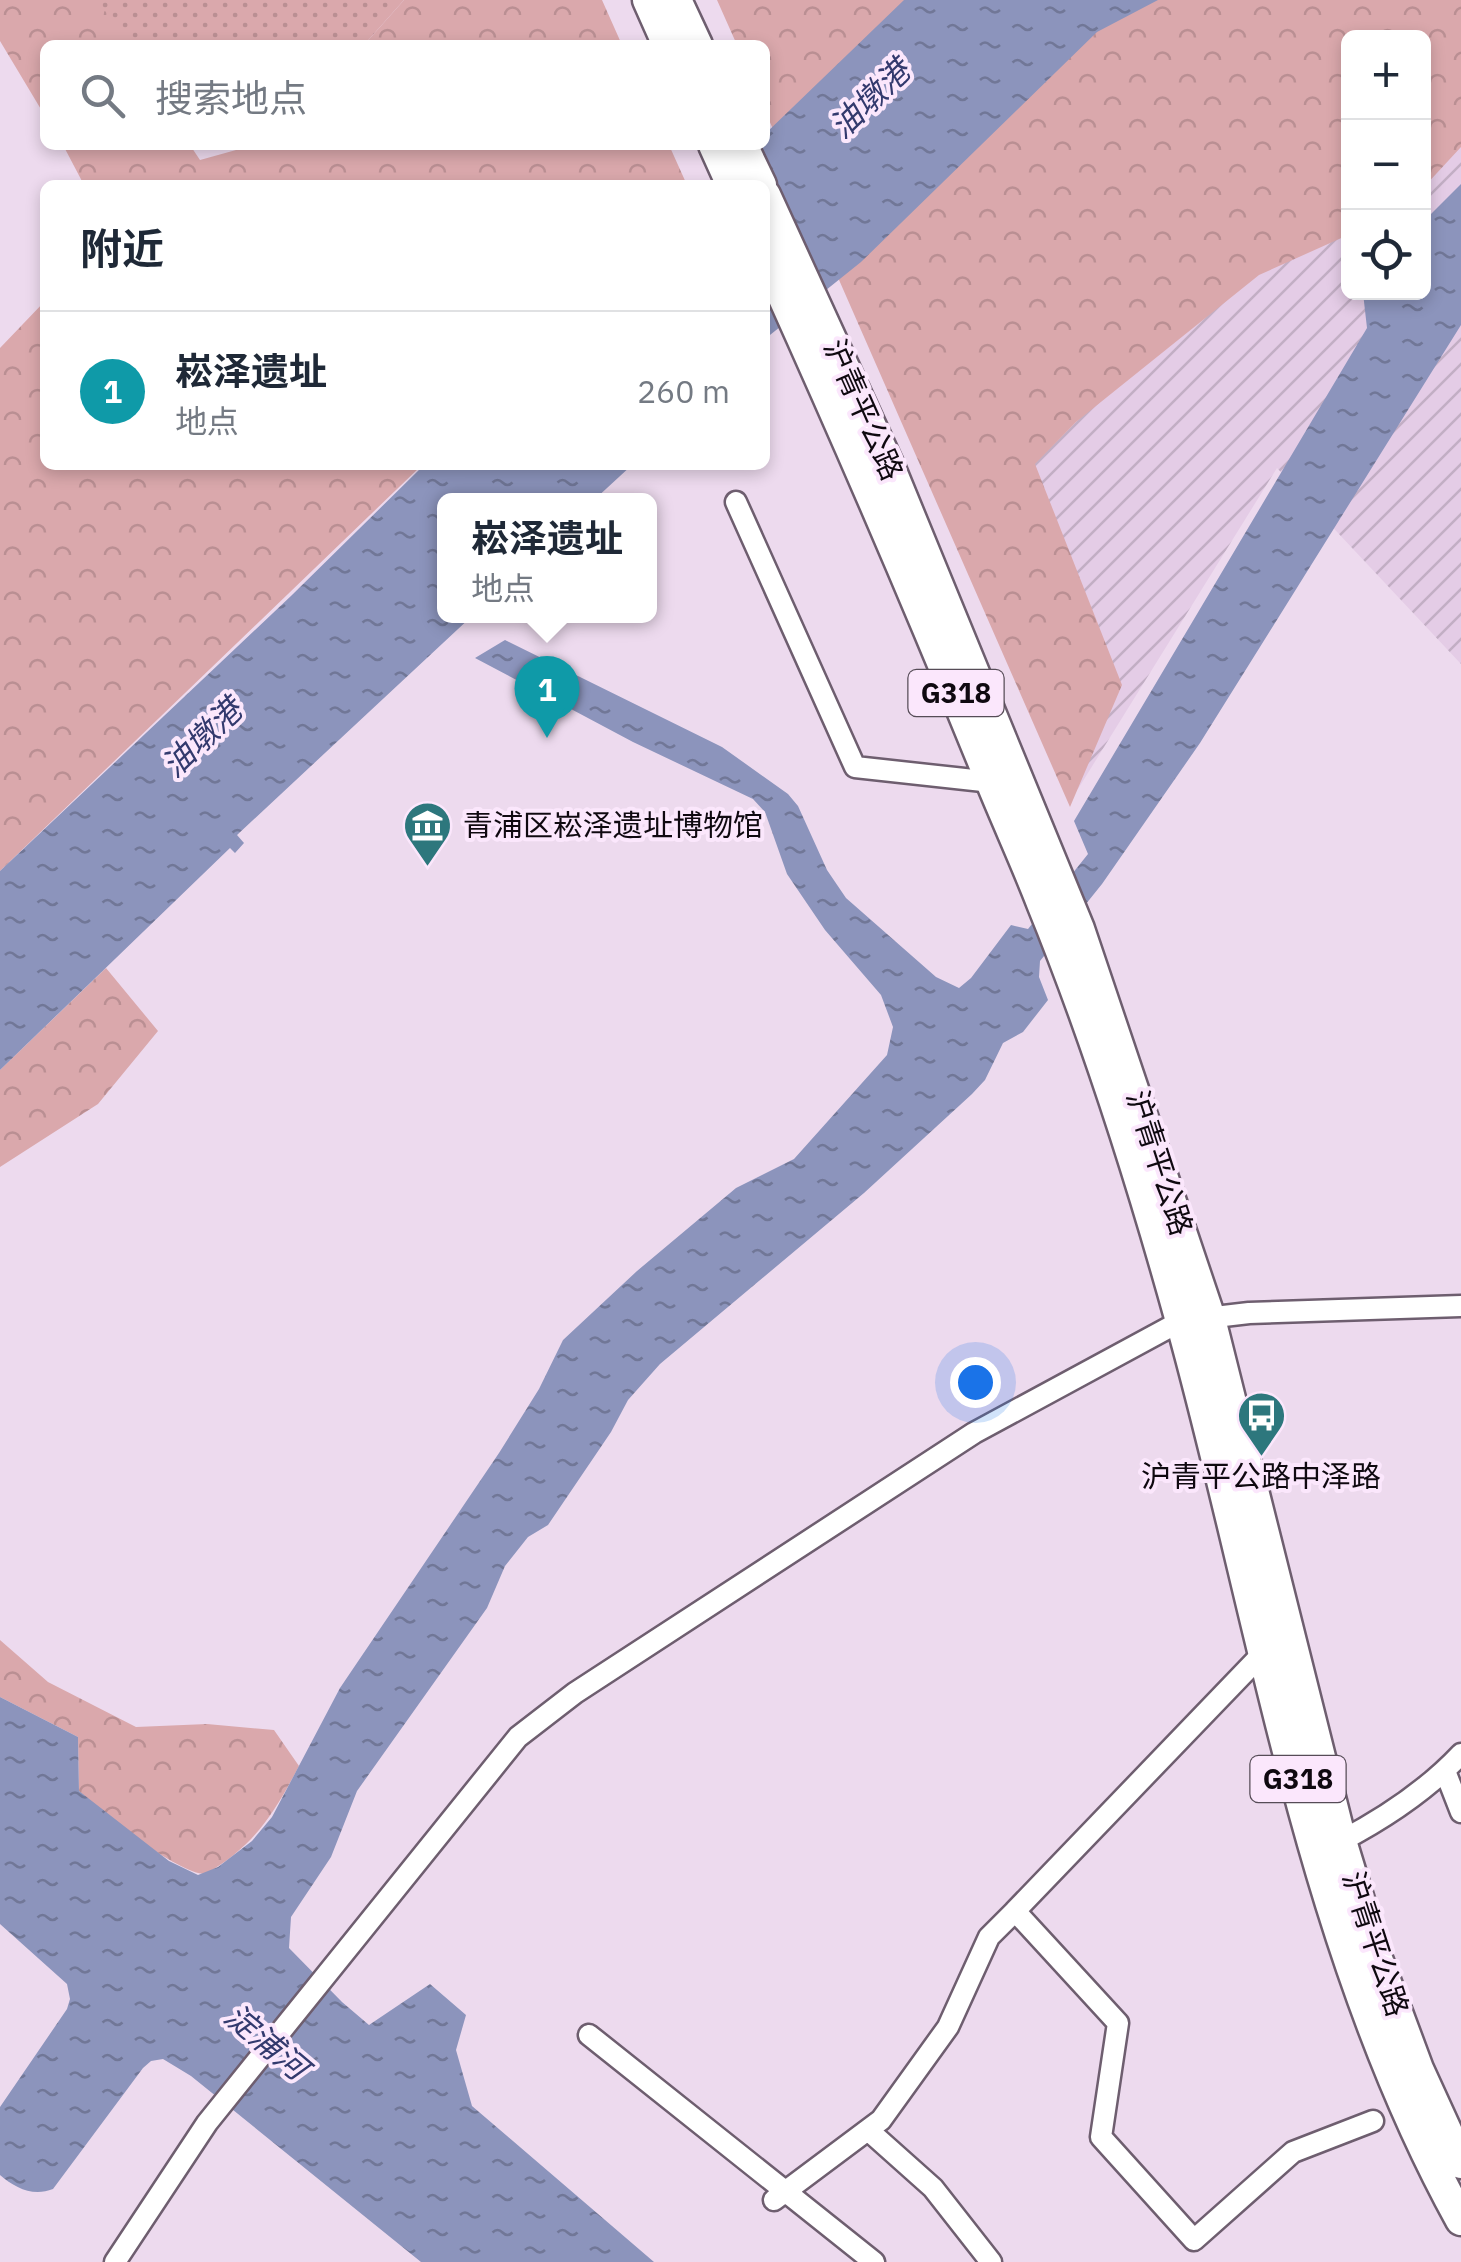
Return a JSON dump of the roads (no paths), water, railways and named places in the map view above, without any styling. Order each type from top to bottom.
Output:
[{"type":"highway","points":[[648,0],[666,40]]},
{"type":"highway","points":[[676,0],[695,40]]},
{"type":"highway","points":[[716,150],[730,180]]},
{"type":"highway","points":[[744,150],[758,180]]},
{"type":"highway","name":"沪青平公路","points":[[770,207],[878,473],[1196,1318],[1265,1652],[1314,1846],[1350,1962],[1392,2076],[1461,2220]]},
{"type":"highway","name":"沪青平公路","points":[[770,266],[878,473],[1080,929],[1196,1318],[1376,1956],[1418,2068],[1461,2164]]},
{"type":"street","points":[[736,502],[855,767],[992,782]]},
{"type":"street","points":[[115,2262],[206,2123],[332,1972],[518,1737],[575,1693],[974,1433],[1196,1318],[1461,1306]]},
{"type":"street","points":[[779,2196],[881,2120],[948,2027],[989,1937],[1265,1652]]},
{"type":"street","points":[[1341,1841],[1378,1822],[1445,1771],[1461,1754]]},
{"type":"street","points":[[1445,1771],[1461,1812]]},
{"type":"street","points":[[1015,1910],[1118,2022],[1101,2137],[1194,2240],[1292,2152],[1374,2121]]},
{"type":"street","points":[[589,2035],[779,2196],[874,2262]]},
{"type":"street","points":[[868,2130],[933,2188],[991,2262]]},
{"type":"water","name":"油墩港","points":[[904,0],[1158,0],[1097,32],[861,262],[770,335],[770,180],[717,180],[748,150],[770,150],[770,129]]},
{"type":"water","name":"淀浦河","points":[[1461,184],[1461,325],[1200,743],[1102,884],[1040,961],[1039,977],[1048,1000],[1023,1032],[1003,1043],[985,1080],[972,1094],[864,1193],[660,1364],[628,1400],[548,1525],[528,1537],[505,1566],[487,1608],[357,1791],[331,1857],[291,1917],[289,1948],[369,2025],[430,1984],[466,2015],[456,2050],[472,2106],[654,2262],[421,2262],[191,2076],[163,2059],[151,2061],[143,2068],[53,2189],[31,2192],[6,2180],[0,2175],[0,2107],[70,1999],[67,1984],[0,1924],[0,1697],[78,1737],[79,1791],[169,1861],[198,1875],[218,1867],[252,1841],[272,1817],[340,1688],[499,1453],[539,1389],[563,1340],[736,1188],[794,1159],[887,1055],[893,1027],[881,995],[825,930],[787,874],[765,812],[753,799],[633,742],[475,658],[505,640],[722,747],[788,794],[798,806],[827,870],[846,898],[936,977],[959,988],[1011,925],[1028,929],[1088,854],[1074,821],[1367,328],[1364,300],[1431,300],[1431,214]]},
{"type":"water","name":"油墩港","points":[[419,470],[627,470],[602,493],[437,493],[437,623],[464,623],[237,835],[244,843],[235,853],[230,848],[0,1070],[0,871]]},
{"type":"place","name":"崧泽遗址","points":[[547,738]]},
{"type":"place","name":"青浦区崧泽遗址博物馆","points":[[428,868]]},
{"type":"place","name":"沪青平公路中泽路","points":[[1261,1458]]}]
